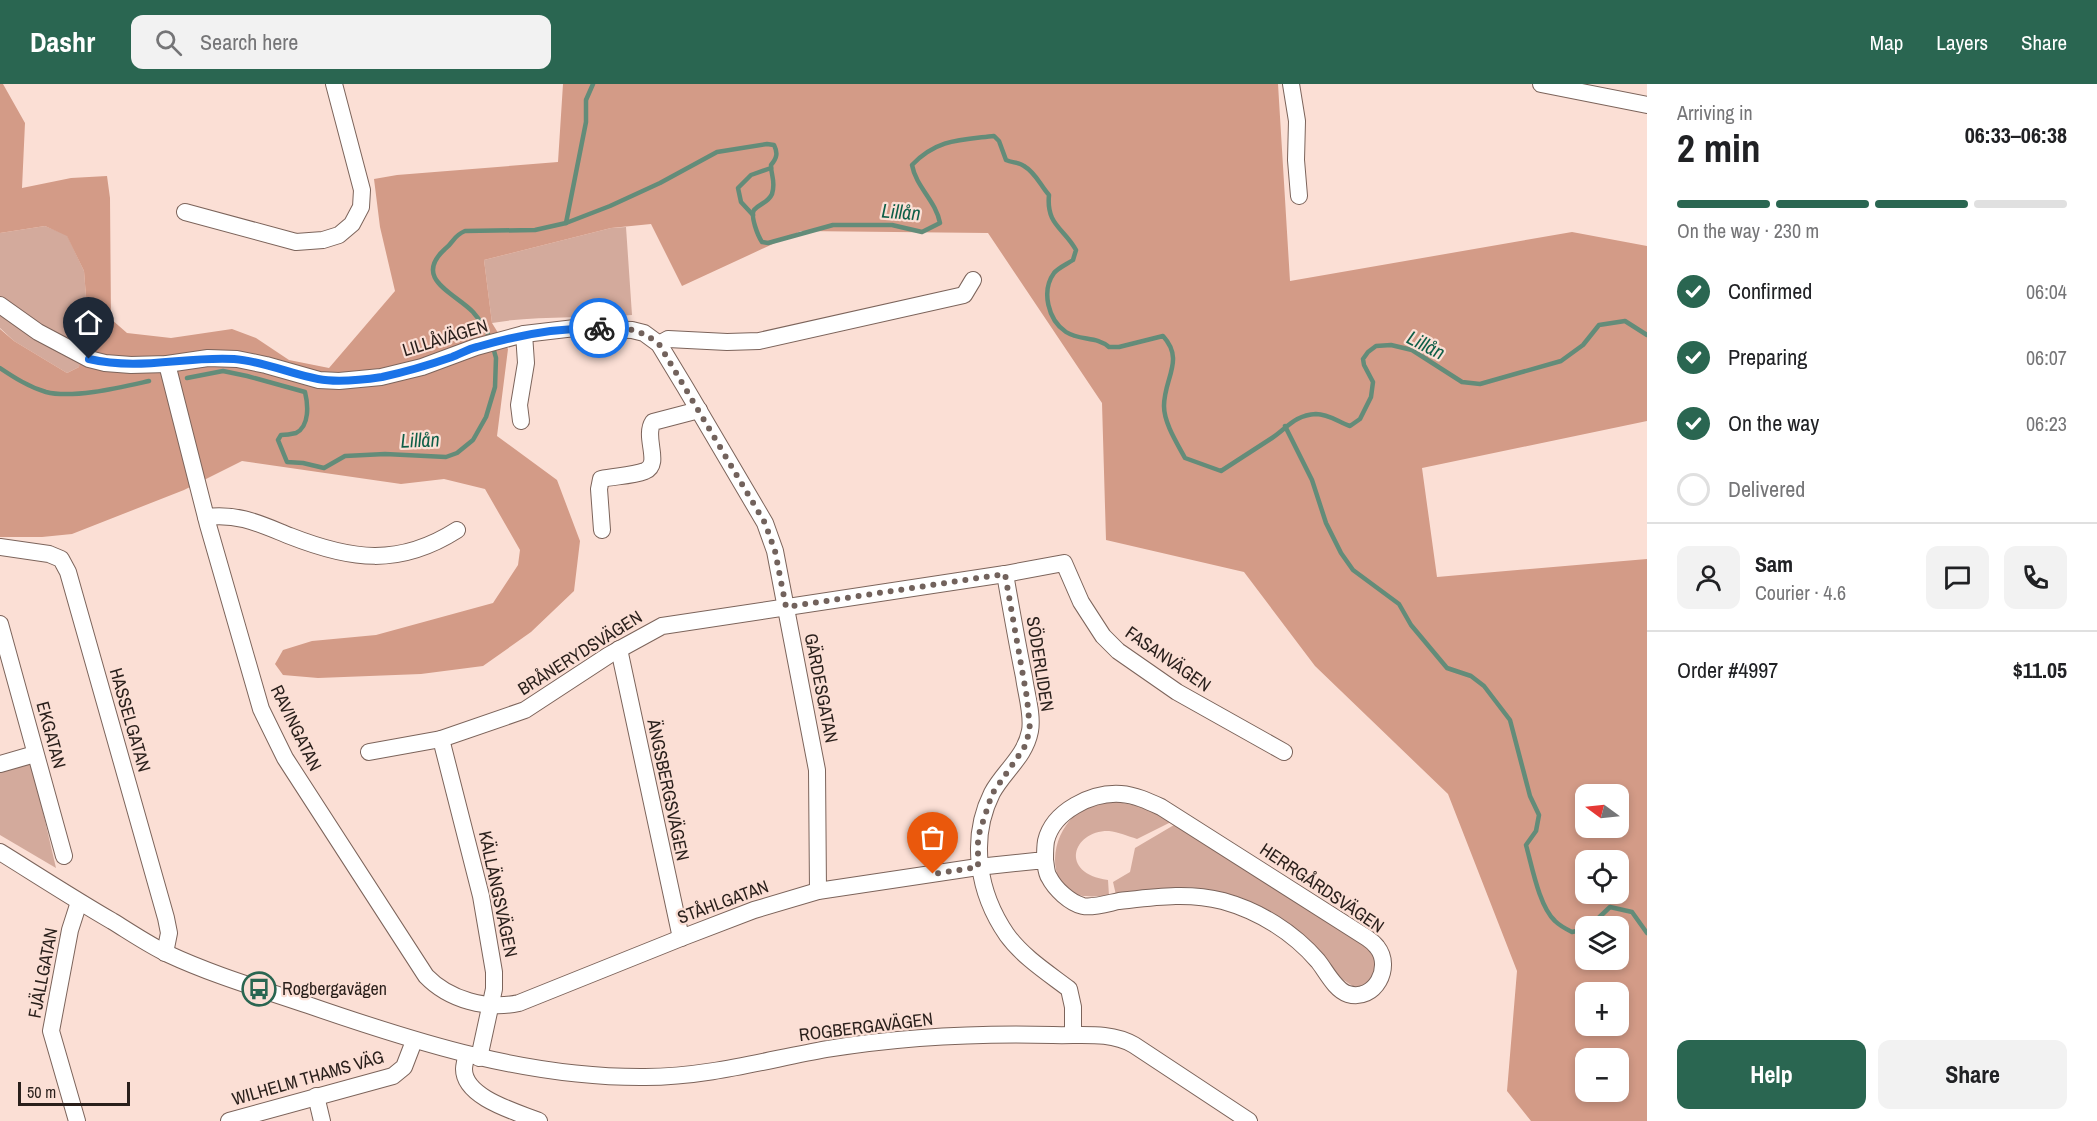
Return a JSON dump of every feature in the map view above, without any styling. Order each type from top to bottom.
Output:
[{"type":"street","points":[[185,212],[297,242],[324,240],[339,235],[349,226],[361,207],[362,190],[333,84]]},
{"type":"street","points":[[1292,84],[1297,121],[1296,160],[1299,196]]},
{"type":"street","points":[[1541,84],[1647,105]]},
{"type":"street","points":[[659,344],[668,339],[759,341],[796,334],[964,295],[973,280]]},
{"type":"street","name":"LILLÅVÄGEN","points":[[0,305],[38,333],[89,359],[105,363],[167,364],[208,358],[237,359],[319,380],[339,381],[381,377],[519,336],[575,328],[632,330],[644,333],[659,344]]},
{"type":"street","points":[[519,336],[526,363],[519,405],[521,421]]},
{"type":"street","name":"GÄRDESGATAN","points":[[659,344],[765,523],[775,551],[817,770],[818,891]]},
{"type":"street","name":"RAVINGATAN","points":[[167,364],[206,517],[261,709],[285,758],[426,976],[448,993],[490,1006]]},
{"type":"street","points":[[602,530],[599,489],[601,479],[646,470],[652,465],[653,459],[649,427],[653,422],[699,410]]},
{"type":"street","points":[[206,517],[245,518],[313,545],[358,555],[401,555],[439,542],[457,530]]},
{"type":"street","name":"HASSELGATAN","points":[[0,547],[49,554],[61,559],[68,572],[166,918],[169,933],[165,953]]},
{"type":"street","name":"BRÅNERYDSVÄGEN","points":[[369,752],[441,739],[525,710],[619,649],[662,626],[1064,563]]},
{"type":"street","name":"FASANVÄGEN","points":[[1064,563],[1081,602],[1103,636],[1118,651],[1177,692],[1284,752]]},
{"type":"street","name":"SÖDERLIDEN","points":[[1005,574],[1027,698],[1030,730],[1024,748],[992,794],[978,837],[978,867],[993,911],[1008,935],[1040,967],[1069,989],[1073,1007],[1073,1035]]},
{"type":"street","name":"EKGATAN","points":[[0,624],[64,856]]},
{"type":"street","name":"ÄNGSBERGSVÄGEN","points":[[619,649],[681,938]]},
{"type":"street","name":"KÄLLÄNGSVÄGEN","points":[[441,739],[481,896],[492,957],[494,989],[473,1057]]},
{"type":"street","points":[[0,764],[35,754]]},
{"type":"street","name":"HERRGÅRDSVÄGEN","points":[[1121,794],[1149,801],[1367,938],[1377,947],[1382,958],[1383,969],[1380,980],[1373,990],[1360,994],[1347,994],[1338,987],[1317,959],[1280,927],[1263,916],[1240,906],[1209,898],[1170,895],[1084,906],[1057,889],[1047,876],[1045,860],[1046,840],[1050,831],[1056,821],[1074,807],[1104,795],[1121,794]]},
{"type":"street","name":"ROGBERGAVÄGEN","points":[[0,852],[165,953],[205,971],[414,1041],[473,1057],[557,1073],[591,1076],[682,1076],[830,1049],[882,1043],[970,1035],[1109,1036],[1124,1039],[1249,1121]]},
{"type":"street","points":[[978,867],[1045,860]]},
{"type":"street","name":"STÅHLGATAN","points":[[490,1006],[503,1007],[519,1003],[754,910],[818,891],[978,867]]},
{"type":"street","name":"FJÄLLGATAN","points":[[77,1121],[51,1031],[70,930],[80,902]]},
{"type":"street","name":"WILHELM THAMS VÄG","points":[[229,1121],[393,1076],[404,1066],[414,1041]]},
{"type":"street","points":[[473,1057],[464,1070],[473,1090],[486,1099],[539,1121]]},
{"type":"street","points":[[316,1096],[322,1121]]},
{"type":"shaded area","points":[[0,84],[3,84],[25,123],[22,188],[71,178],[107,176],[110,198],[111,319],[127,333],[171,338],[232,329],[256,338],[289,360],[329,368],[395,291],[380,227],[374,179],[397,175],[558,162],[563,84],[1278,84],[1290,281],[1572,232],[1647,246],[1647,421],[1422,468],[1437,577],[1647,559],[1647,1121],[1531,1121],[1507,1091],[1517,971],[1448,794],[1315,666],[1244,572],[1106,540],[1102,403],[988,233],[801,231],[682,286],[651,224],[611,228],[484,260],[492,323],[508,349],[497,436],[557,480],[580,541],[574,591],[531,632],[483,666],[421,674],[318,678],[283,675],[275,664],[283,650],[312,641],[376,635],[493,603],[518,565],[520,550],[485,489],[444,479],[401,484],[242,461],[184,490],[72,534],[0,537],[0,329],[14,341],[67,373],[79,367],[81,346],[88,322],[84,271],[67,236],[45,226],[0,233]]},
{"type":"shaded area","points":[[45,226],[67,235],[84,271],[88,322],[81,346],[79,367],[67,373],[14,341],[0,328],[0,233]]},
{"type":"shaded area","points":[[626,227],[632,315],[526,319],[492,323],[484,260],[611,228]]},
{"type":"shaded area","points":[[28,762],[32,765],[56,868],[0,835],[0,771]]},
{"type":"shaded area","points":[[1113,801],[1147,808],[1171,822],[1137,839],[1109,831],[1087,837],[1076,852],[1077,861],[1082,869],[1092,876],[1108,880],[1109,896],[1076,895],[1063,885],[1058,875],[1055,864],[1058,841],[1063,830],[1078,813]]},
{"type":"shaded area","points":[[1174,825],[1373,949],[1376,969],[1373,980],[1364,986],[1354,987],[1210,890],[1189,887],[1116,895],[1113,882],[1130,872],[1135,848]]},
{"type":"waterway","points":[[566,223],[586,122],[586,100],[593,84]]},
{"type":"waterway","name":"Lillån","points":[[490,339],[473,312],[440,285],[433,269],[436,260],[456,237],[465,231],[535,230],[566,223],[660,183],[717,152],[767,144],[774,145],[776,151],[776,158],[771,165],[773,190],[768,199],[753,213],[755,226],[762,242],[768,243],[833,225],[892,225],[922,232],[940,223],[912,165],[921,156],[940,145],[994,136],[999,141],[1006,160],[1028,169],[1049,195],[1050,213],[1053,220],[1076,250],[1073,260],[1056,271],[1050,280],[1048,305],[1055,320],[1071,335],[1099,341],[1109,347],[1119,347],[1163,336],[1169,345],[1173,361],[1164,406],[1169,426],[1185,458],[1221,471],[1302,417],[1321,414],[1350,426],[1360,419],[1371,397],[1373,382],[1363,359],[1376,346],[1391,345],[1412,350],[1462,382],[1480,384],[1561,361],[1583,345],[1599,325],[1625,321],[1647,335]]},
{"type":"waterway","points":[[753,215],[741,202],[738,188],[751,175],[771,168]]},
{"type":"waterway","name":"Lillån","points":[[187,378],[223,371],[305,392],[307,408],[304,425],[296,433],[281,435],[278,440],[287,462],[324,468],[345,456],[385,454],[446,457],[457,453],[473,440],[486,417],[495,387],[496,358],[493,347]]},
{"type":"waterway","name":"Lillån","points":[[0,368],[34,388],[57,394],[98,391],[149,381]]},
{"type":"waterway","points":[[1285,426],[1312,480],[1326,523],[1341,553],[1353,570],[1399,604],[1411,625],[1447,668],[1471,676],[1484,686],[1510,720],[1530,796],[1539,815],[1536,831],[1526,845],[1540,896],[1555,921],[1572,932],[1575,931]]},
{"type":"waterway","points":[[1601,916],[1610,907],[1632,912],[1647,933]]},
{"type":"way so far","points":[[599,328],[644,333],[659,344],[765,523],[775,551],[786,607],[1005,574],[1027,698],[1030,730],[1015,764],[1001,778],[992,794],[978,837],[978,867],[933,874]]},
{"type":"place","name":"Rogbergavägen","points":[[259,989]]},
{"type":"route","points":[[89,359],[130,365],[167,364],[208,358],[237,359],[319,380],[339,381],[381,377],[422,367],[476,347],[524,334],[575,328],[599,328]]}]
